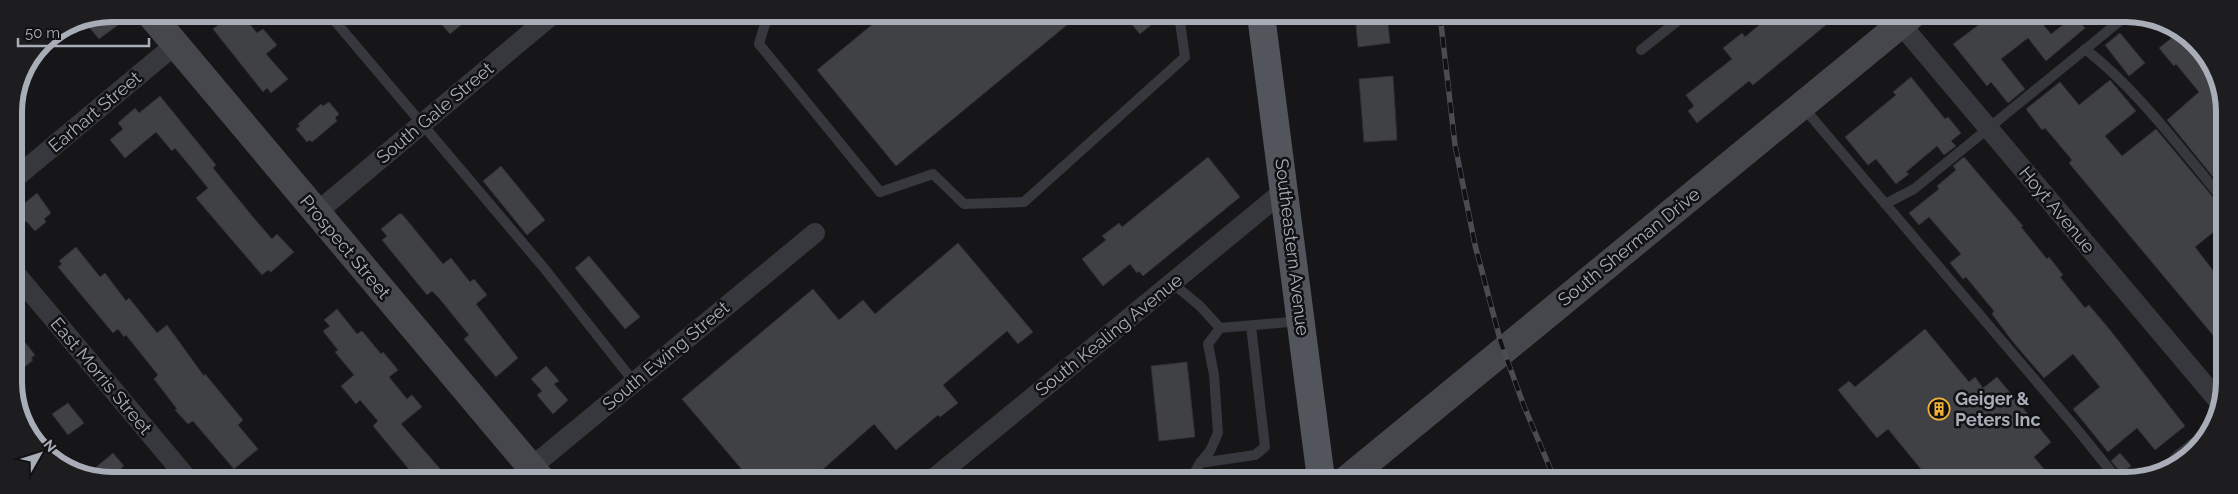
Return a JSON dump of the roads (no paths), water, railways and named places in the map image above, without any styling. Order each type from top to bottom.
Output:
[{"type":"main road","name":"Prospect Street","points":[[157,22],[527,472]]},
{"type":"main road","name":"Southeastern Avenue","points":[[1262,22],[1320,471]]},
{"type":"main road","name":"South Sherman Drive","points":[[1356,471],[1802,106],[1897,22]]},
{"type":"street","name":"South Gale Street","points":[[316,213],[543,22]]},
{"type":"street","name":"Hoyt Avenue","points":[[1905,22],[1988,128],[2214,397]]},
{"type":"street","name":"Earhart Street","points":[[23,172],[176,44]]},
{"type":"street","name":"South Kealing Avenue","points":[[941,472],[1285,190]]},
{"type":"street","name":"South Ewing Street","points":[[534,472],[634,382],[814,233]]},
{"type":"street","name":"East Morris Street","points":[[22,282],[182,472]]},
{"type":"lane","points":[[336,22],[544,268],[634,382]]},
{"type":"lane","points":[[766,22],[759,44],[880,192],[933,174],[964,204],[1024,202],[1186,57],[1180,22]]},
{"type":"lane","points":[[1641,50],[1676,22]]},
{"type":"lane","points":[[1885,204],[1914,189],[2119,22]]},
{"type":"lane","points":[[2085,49],[2103,62],[2137,97],[2216,191]]},
{"type":"lane","points":[[1802,106],[2111,471]]},
{"type":"lane","points":[[1172,283],[1200,306],[1220,328]]},
{"type":"lane","points":[[1195,471],[1210,451],[1218,433],[1214,375],[1208,344],[1220,328],[1302,320]]},
{"type":"lane","points":[[1200,463],[1255,455],[1265,447],[1251,326]]},
{"type":"railway","points":[[1441,22],[1455,145],[1475,245],[1501,343],[1524,406],[1551,471]]},
{"type":"place","name":"Geiger & Peters Inc","points":[[1939,409]]}]
